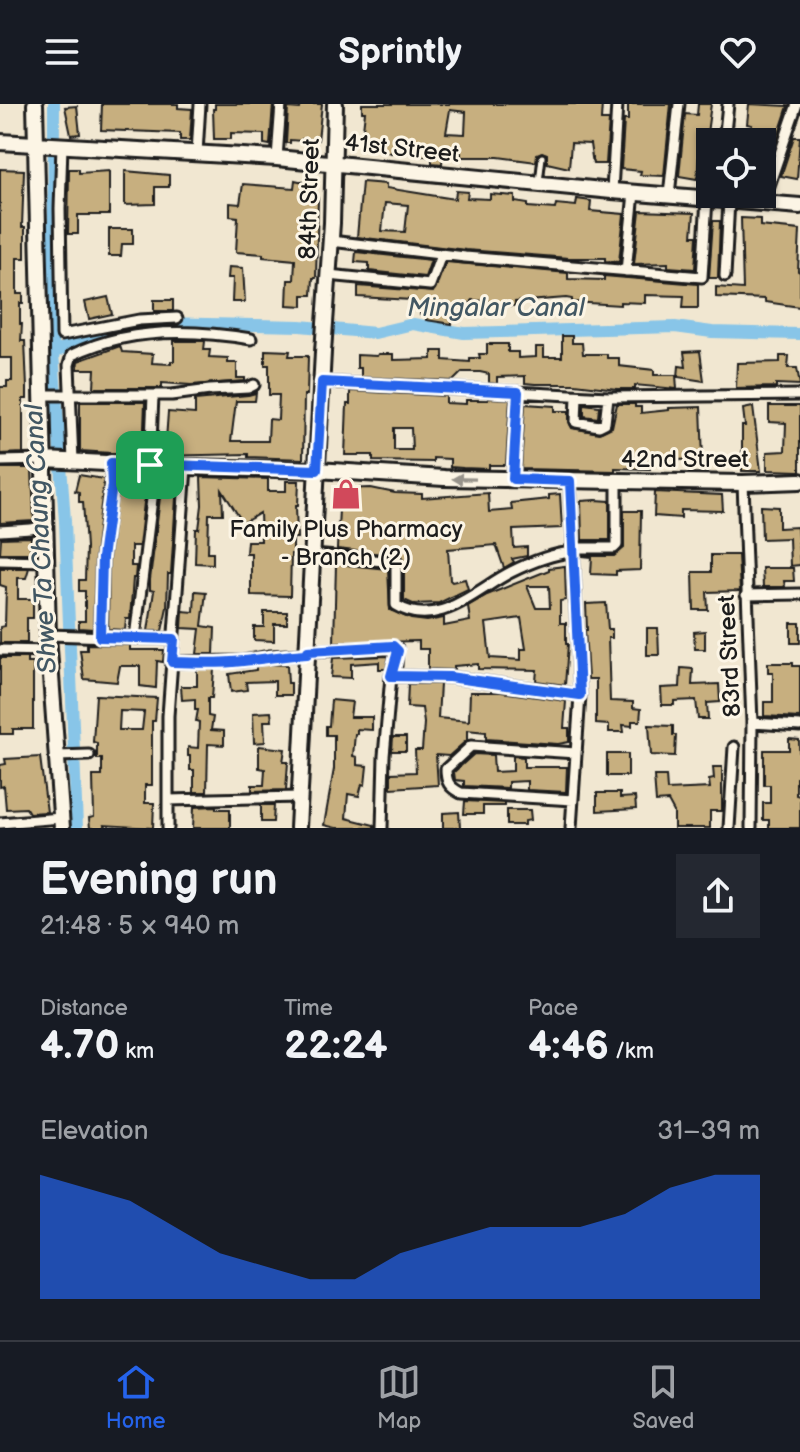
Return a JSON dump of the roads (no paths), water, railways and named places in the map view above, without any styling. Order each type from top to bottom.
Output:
[{"type":"main road","points":[[35,104],[49,460],[48,561],[54,636],[50,651],[64,756],[62,823]]},
{"type":"main road","name":"84th Street","points":[[322,382],[331,241],[335,104]]},
{"type":"main road","name":"41st Street","points":[[0,142],[277,158],[696,197]]},
{"type":"main road","name":"41st Street","points":[[776,204],[800,206]]},
{"type":"main road","points":[[298,828],[322,382]]},
{"type":"main road","points":[[49,460],[317,470]]},
{"type":"main road","name":"42nd Street","points":[[317,470],[444,478],[570,481],[800,481]]},
{"type":"street","points":[[197,153],[200,104]]},
{"type":"street","points":[[277,158],[281,104]]},
{"type":"street","points":[[612,191],[617,104]]},
{"type":"street","points":[[669,195],[679,104]]},
{"type":"street","points":[[725,128],[728,104]]},
{"type":"street","points":[[776,165],[797,104]]},
{"type":"street","points":[[61,145],[62,335],[139,320],[177,318]]},
{"type":"street","points":[[626,271],[634,193]]},
{"type":"street","points":[[331,241],[441,255],[702,277],[717,208]]},
{"type":"street","points":[[720,208],[725,276]]},
{"type":"street","points":[[328,275],[430,285],[441,255]]},
{"type":"street","points":[[71,461],[70,359],[101,342],[171,333],[225,334],[251,339]]},
{"type":"street","points":[[322,382],[608,397],[800,395]]},
{"type":"street","points":[[47,395],[153,396],[254,385]]},
{"type":"street","points":[[513,479],[518,392]]},
{"type":"street","points":[[135,638],[153,465],[153,396]]},
{"type":"street","points":[[577,396],[576,422],[589,425],[605,423],[608,397]]},
{"type":"street","points":[[0,461],[49,460]]},
{"type":"street","points":[[100,637],[102,558],[112,485],[111,463]]},
{"type":"street","points":[[168,828],[168,716],[186,467]]},
{"type":"street","points":[[570,481],[580,695],[571,828]]},
{"type":"street","points":[[313,555],[396,562],[396,605],[423,612],[446,610],[536,561],[571,550],[614,548],[617,545],[617,481]]},
{"type":"street","name":"83rd Street","points":[[743,483],[752,723],[751,828]]},
{"type":"street","points":[[0,531],[47,525]]},
{"type":"street","points":[[0,560],[48,561]]},
{"type":"street","points":[[746,595],[800,594]]},
{"type":"street","points":[[54,636],[174,639]]},
{"type":"street","points":[[172,662],[243,661],[308,652],[393,646],[398,651],[391,676],[382,828]]},
{"type":"street","points":[[0,650],[50,651]]},
{"type":"street","points":[[391,676],[449,677],[580,695]]},
{"type":"street","points":[[752,723],[800,726]]},
{"type":"street","points":[[573,800],[461,793],[446,780],[446,769],[471,746],[576,753]]},
{"type":"street","points":[[729,828],[734,747]]},
{"type":"street","points":[[64,756],[86,755]]},
{"type":"street","points":[[168,800],[300,797]]},
{"type":"street","points":[[0,823],[62,823]]},
{"type":"lane","points":[[539,183],[542,157]]},
{"type":"waterway","name":"Shwe Ta Chaung Canal","points":[[54,104],[53,353],[65,521],[77,828]]},
{"type":"waterway","name":"Mingalar Canal","points":[[53,353],[97,333],[161,323],[300,326],[375,333],[413,324],[464,333],[675,327],[712,332],[800,334]]},
{"type":"place","name":"Family Plus Pharmacy - Branch (2)","points":[[346,494]]}]
